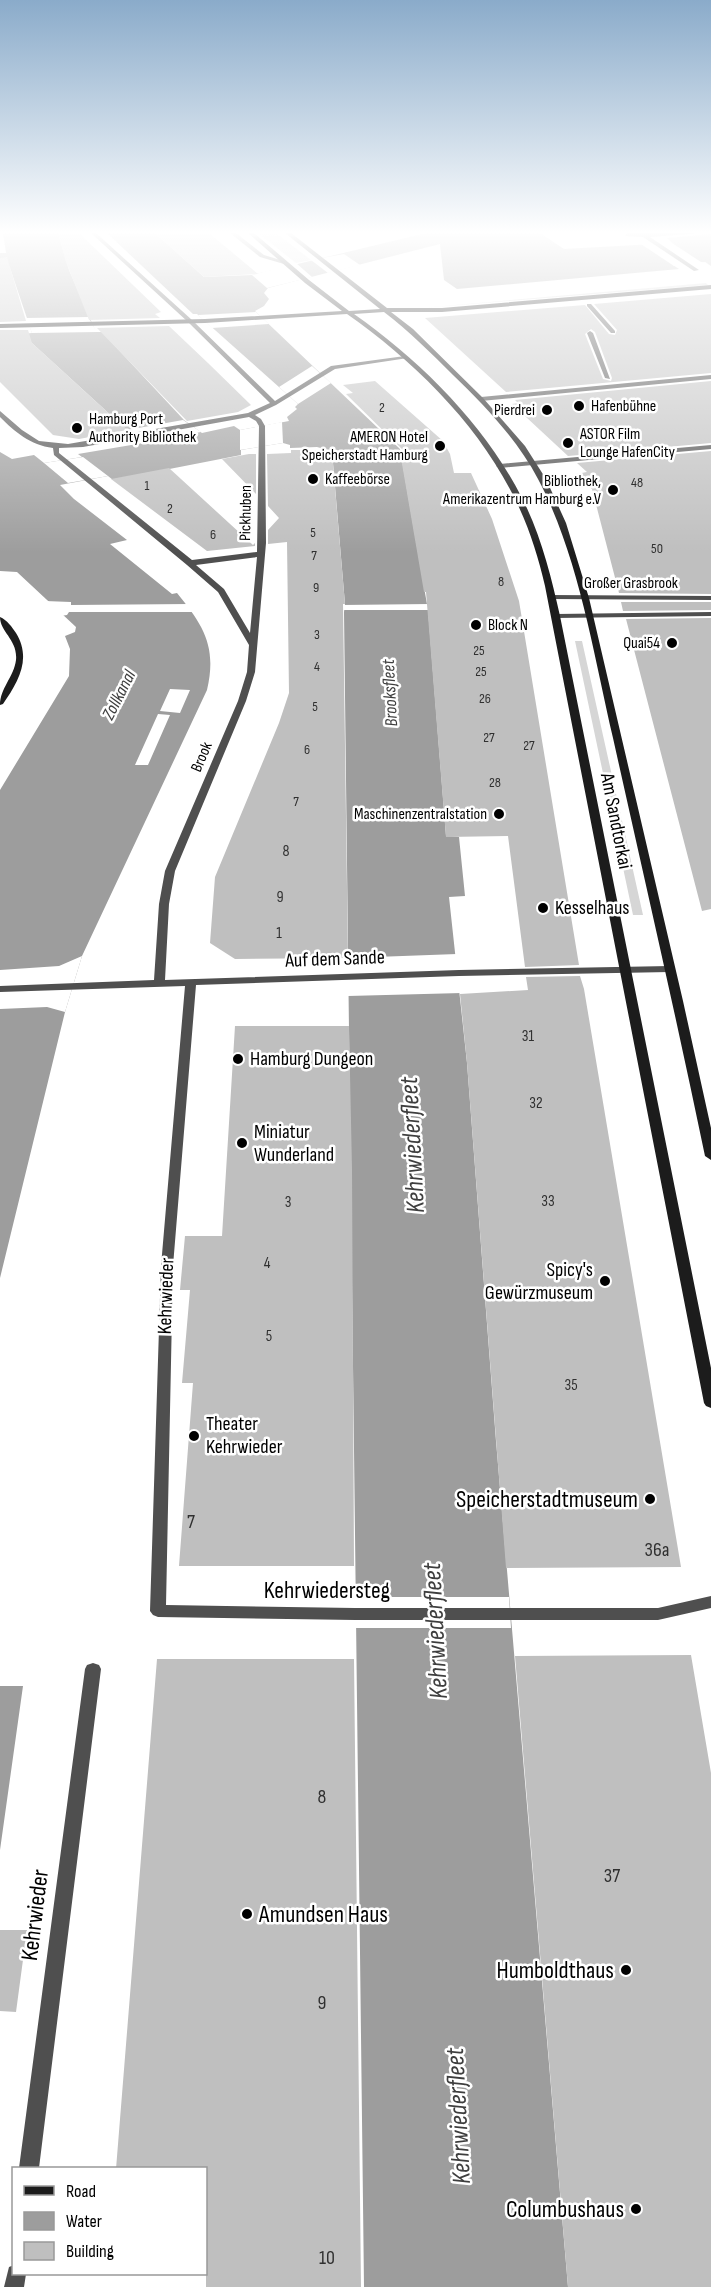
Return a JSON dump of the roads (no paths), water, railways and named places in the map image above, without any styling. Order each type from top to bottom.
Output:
[{"type":"main road","name":"Am Sandtorkai","points":[[383,340],[405,358],[470,426],[500,466],[519,499],[533,534],[556,616],[711,1403]]},
{"type":"main road","name":"Am Sandtorkai","points":[[421,340],[481,399],[523,447],[533,463],[568,538],[589,615],[711,1156]]},
{"type":"main road","points":[[0,619],[16,636],[20,654],[19,668],[0,702]]},
{"type":"street","points":[[209,340],[274,404]]},
{"type":"street","points":[[593,340],[608,378]]},
{"type":"street","points":[[0,413],[26,438],[38,443],[56,446],[83,445],[250,415],[274,404],[321,374],[340,365],[405,358]]},
{"type":"street","points":[[481,399],[711,377]]},
{"type":"street","name":"Pickhuben","points":[[250,415],[259,420],[262,426],[261,554],[252,643]]},
{"type":"street","points":[[56,446],[54,452],[63,460],[221,591],[252,643]]},
{"type":"street","points":[[500,466],[711,447]]},
{"type":"street","points":[[190,563],[261,554]]},
{"type":"street","name":"Großer Grasbrook","points":[[552,597],[711,598]]},
{"type":"street","name":"Großer Grasbrook","points":[[556,616],[711,614]]},
{"type":"street","name":"Brook","points":[[159,983],[164,904],[170,871],[242,701],[251,672],[252,643]]},
{"type":"street","name":"Auf dem Sande","points":[[0,988],[459,973],[670,969]]},
{"type":"street","name":"Kehrwieder","points":[[158,1611],[166,1266],[191,981]]},
{"type":"street","name":"Kehrwiedersteg","points":[[158,1611],[355,1614],[658,1614],[711,1602]]},
{"type":"street","name":"Kehrwieder","points":[[29,2167],[93,1669]]},
{"type":"water","points":[[28,340],[109,340],[184,420],[202,433],[234,426],[240,430],[289,421],[287,417],[297,409],[295,407],[298,404],[226,340],[285,340],[400,449],[428,610],[446,836],[459,837],[465,896],[449,897],[467,1063],[496,1441],[568,2287],[364,2287],[345,604],[332,451],[317,447],[290,448],[290,445],[283,443],[241,450],[241,455],[113,480],[108,476],[60,485],[74,499],[127,540],[110,544],[172,594],[177,593],[194,616],[206,638],[209,649],[210,675],[207,690],[82,956],[65,1012],[0,1278],[0,790],[69,676],[70,649],[65,636],[75,632],[76,627],[17,572],[0,571],[0,452],[12,459],[34,455],[44,463],[82,457],[78,454],[149,442],[127,430]]},
{"type":"water","points":[[0,1686],[23,1686],[0,1850]]},
{"type":"place","name":"Hafenbühne","points":[[579,406]]},
{"type":"place","name":"Pierdrei","points":[[547,410]]},
{"type":"place","name":"Hamburg Port Authority Bibliothek","points":[[77,428]]},
{"type":"place","name":"ASTOR Film Lounge HafenCity","points":[[568,443]]},
{"type":"place","name":"AMERON Hotel Speicherstadt Hamburg","points":[[440,446]]},
{"type":"place","name":"Kaffeebörse","points":[[313,479]]},
{"type":"place","name":"Bibliothek, Amerikazentrum Hamburg e.V","points":[[613,490]]},
{"type":"place","name":"Block N","points":[[476,625]]},
{"type":"place","name":"Quai54","points":[[672,643]]},
{"type":"place","name":"Maschinenzentralstation","points":[[499,814]]},
{"type":"place","name":"Kesselhaus","points":[[543,908]]},
{"type":"place","name":"Hamburg Dungeon","points":[[238,1059]]},
{"type":"place","name":"Miniatur Wunderland","points":[[242,1143]]},
{"type":"place","name":"Spicy's Gewürzmuseum","points":[[605,1281]]},
{"type":"place","name":"Theater Kehrwieder","points":[[194,1436]]},
{"type":"place","name":"Speicherstadtmuseum","points":[[650,1499]]},
{"type":"place","name":"Amundsen Haus","points":[[247,1914]]},
{"type":"place","name":"Humboldthaus","points":[[626,1970]]},
{"type":"place","name":"Columbushaus","points":[[636,2209]]},
{"type":"water label","name":"Brooksfleet","points":[[390,693]]},
{"type":"water label","name":"Zollkanal","points":[[119,695]]},
{"type":"water label","name":"Kehrwiederfleet","points":[[413,1145]]},
{"type":"water label","name":"Kehrwiederfleet","points":[[436,1631]]},
{"type":"water label","name":"Kehrwiederfleet","points":[[459,2116]]}]
